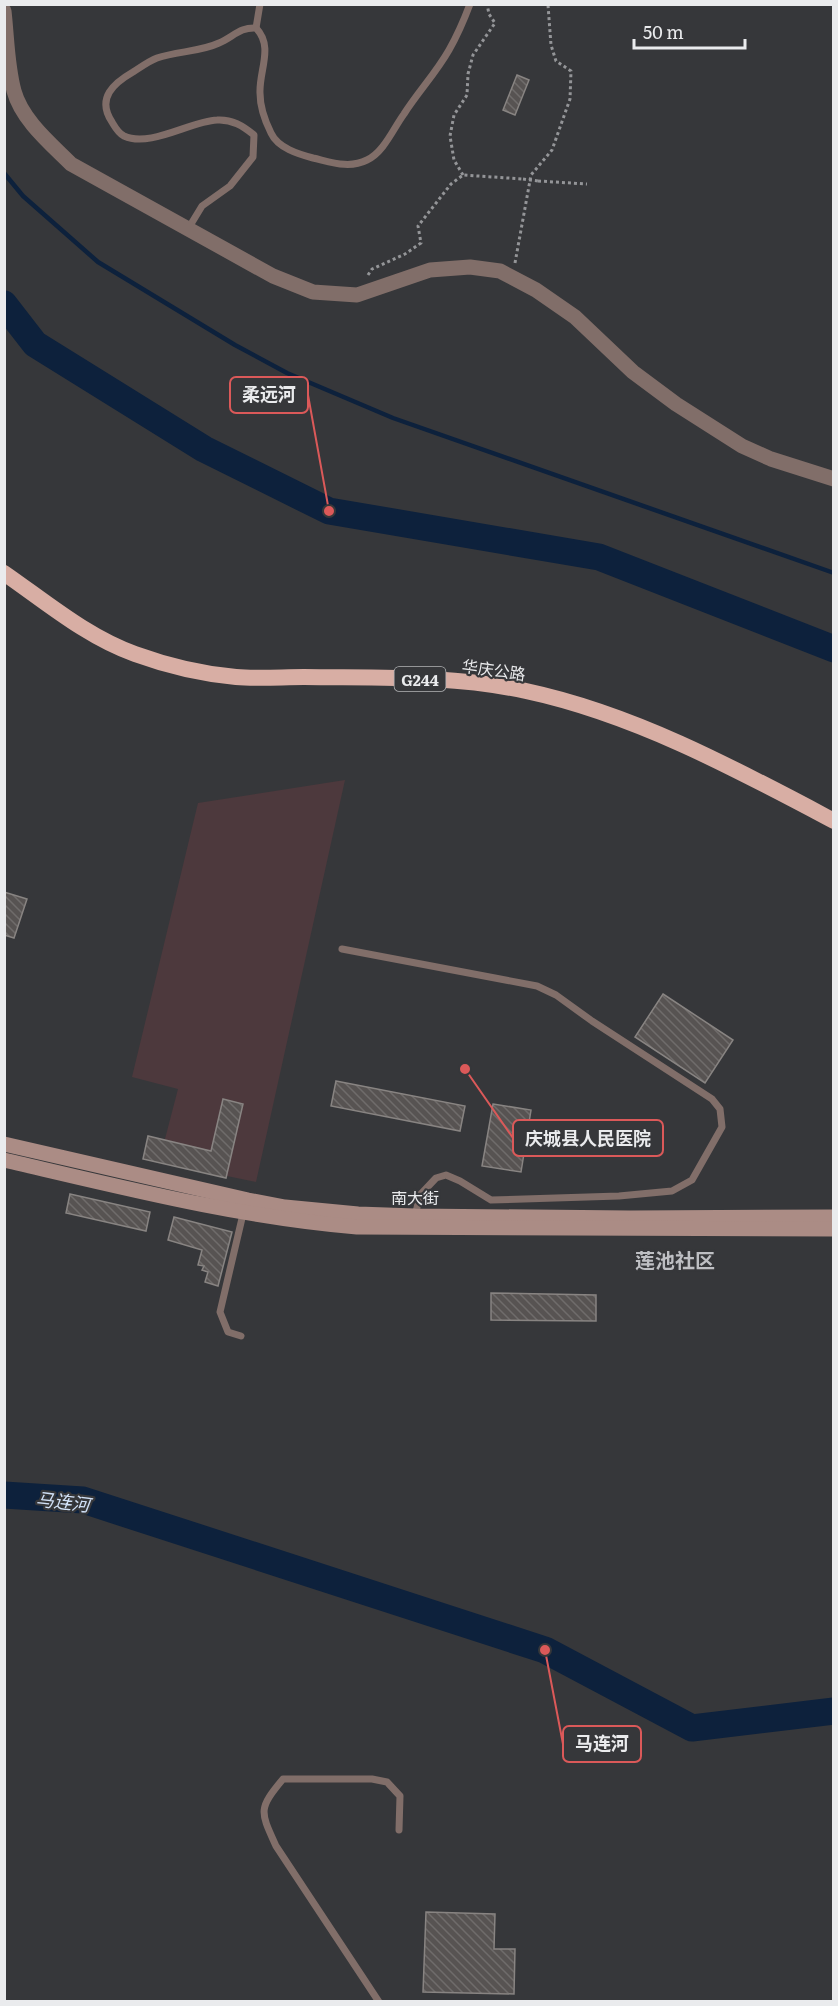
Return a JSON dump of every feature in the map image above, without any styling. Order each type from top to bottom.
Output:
[{"type":"highway","name":"华庆公路","points":[[4,565],[115,637],[167,656],[240,669],[406,671],[471,675],[526,683],[583,698],[646,721],[723,756],[834,813]]},
{"type":"highway","name":"华庆公路","points":[[4,573],[102,639],[133,654],[163,664],[198,672],[239,677],[406,678],[472,682],[525,691],[581,706],[644,728],[721,763],[834,821]]},
{"type":"main road","name":"南大街","points":[[4,1144],[248,1200],[285,1207],[414,1222],[626,1229],[834,1229]]},
{"type":"main road","name":"南大街","points":[[4,1160],[243,1214],[357,1227],[414,1222],[834,1217]]},
{"type":"street","points":[[4,11],[14,93],[25,113],[45,138],[72,164],[273,276],[313,292],[357,296],[430,270],[470,267],[500,271],[536,290],[575,317],[633,372],[675,404],[742,446],[771,459],[834,479]]},
{"type":"street","points":[[771,459],[834,472]]},
{"type":"lane","points":[[260,4],[256,28],[265,41],[266,48],[260,93],[263,114],[272,136],[281,145],[298,154],[346,165],[368,160],[383,146],[450,49],[470,4]]},
{"type":"lane","points":[[188,229],[202,206],[230,186],[253,157],[254,135],[234,122],[217,120],[159,136],[125,137],[118,132],[110,120],[106,109],[108,95],[116,82],[156,58],[219,43],[247,27],[256,28]]},
{"type":"lane","points":[[342,950],[537,986],[556,995],[712,1099],[720,1109],[722,1127],[702,1164],[692,1180],[672,1191],[620,1196],[491,1200],[446,1175],[436,1178],[420,1195],[414,1222]]},
{"type":"lane","points":[[241,1336],[228,1332],[220,1312],[243,1214]]},
{"type":"lane","points":[[379,2001],[276,1846],[264,1819],[266,1800],[283,1779],[372,1779],[387,1782],[400,1796],[399,1830]]},
{"type":"path","points":[[463,175],[454,160],[450,136],[454,115],[467,95],[468,74],[473,55],[495,23],[489,14],[487,4]]},
{"type":"path","points":[[513,278],[531,176],[552,150],[570,99],[571,71],[556,61],[551,45],[548,5],[543,4]]},
{"type":"path","points":[[357,296],[372,269],[405,254],[421,243],[418,226],[451,184],[463,175],[587,184]]},
{"type":"shaded area","points":[[345,780],[256,1182],[159,1162],[178,1089],[132,1077],[198,803]]},
{"type":"building","points":[[517,75],[529,80],[515,115],[503,110]]},
{"type":"building","points":[[4,892],[27,899],[14,938],[4,935]]},
{"type":"building","points":[[663,994],[733,1040],[705,1083],[635,1037]]},
{"type":"building","points":[[336,1081],[465,1106],[460,1131],[331,1106]]},
{"type":"building","points":[[223,1099],[243,1104],[226,1178],[143,1159],[148,1136],[211,1151]]},
{"type":"building","points":[[493,1104],[531,1110],[521,1172],[482,1166]]},
{"type":"building","points":[[70,1194],[150,1212],[146,1231],[66,1213]]},
{"type":"building","points":[[174,1217],[232,1232],[218,1286],[205,1282],[208,1272],[202,1270],[204,1266],[198,1265],[202,1250],[168,1240]]},
{"type":"building","points":[[491,1293],[596,1295],[596,1321],[491,1320]]},
{"type":"building","points":[[426,1912],[495,1914],[494,1949],[515,1949],[514,1994],[423,1992]]},
{"type":"waterway","points":[[4,173],[23,196],[98,262],[235,345],[287,373],[393,418],[834,573]]},
{"type":"waterway","points":[[4,304],[35,344],[204,449],[329,511],[599,557],[834,649]]},
{"type":"waterway","name":"马连河","points":[[4,1495],[83,1500],[545,1650],[692,1728],[834,1711]]},
{"type":"place","name":"柔远河","points":[[329,511]]},
{"type":"place","name":"庆城县人民医院","points":[[465,1069]]},
{"type":"place","name":"马连河","points":[[545,1650]]},
{"type":"district","name":"莲池社区","points":[[675,1259]]}]
